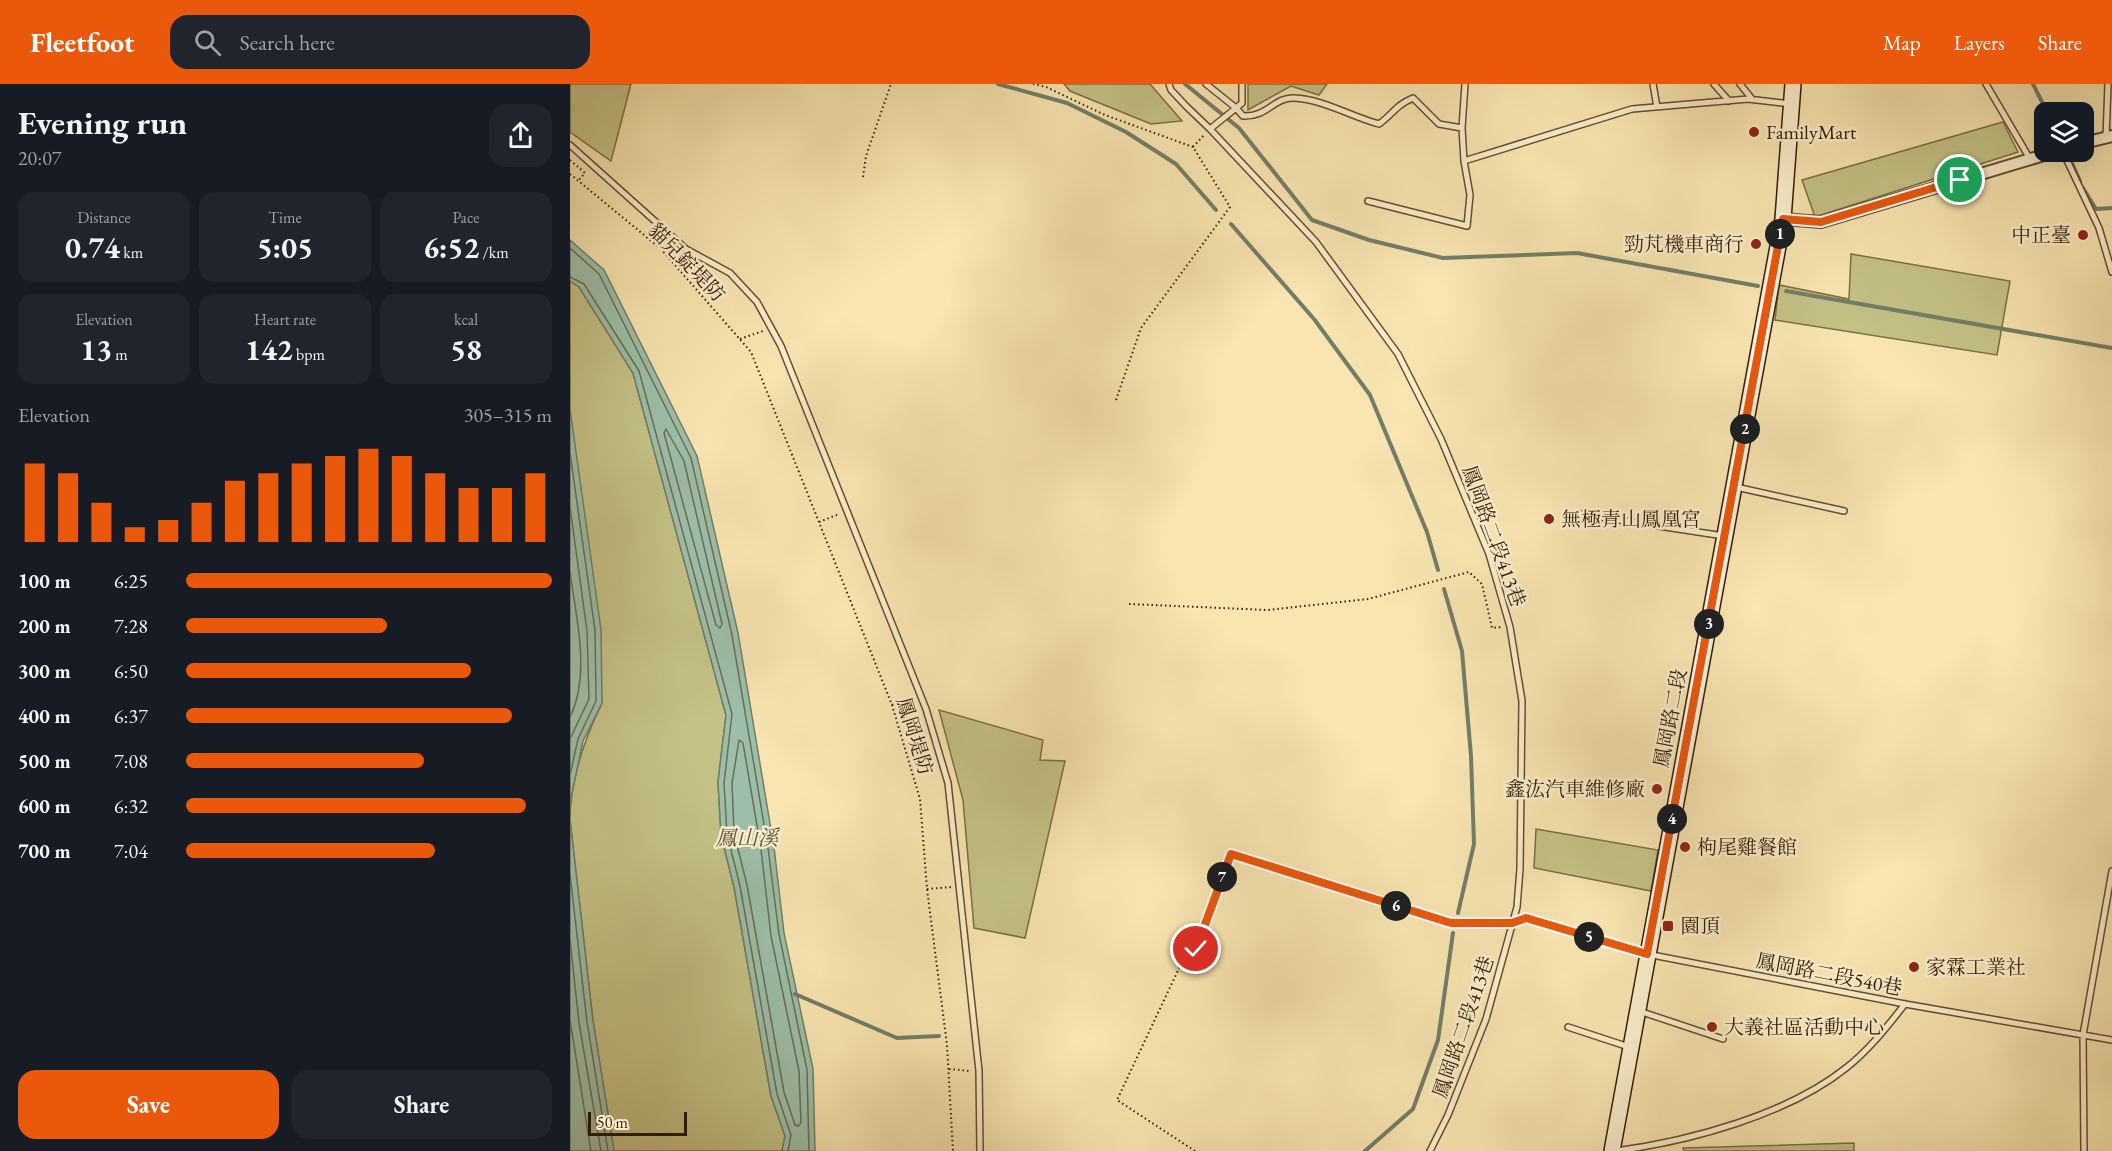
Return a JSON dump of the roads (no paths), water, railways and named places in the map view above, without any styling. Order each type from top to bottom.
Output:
[{"type":"street","name":"鳳岡路二段","points":[[1614,1151],[1647,954],[1783,219],[1793,84]]},
{"type":"street","points":[[2094,141],[2109,137]]},
{"type":"street","points":[[1783,219],[1821,222],[2034,158]]},
{"type":"lane","points":[[1206,84],[1243,116],[1254,117],[1263,114],[1277,102],[1293,98],[1379,124],[1389,116],[1396,105],[1413,98],[1439,124],[1462,128]]},
{"type":"lane","points":[[1210,129],[1242,103],[1242,84]]},
{"type":"lane","points":[[1368,201],[1467,226],[1470,195],[1464,161],[1462,128],[1465,84]]},
{"type":"lane","points":[[1653,84],[1657,107]]},
{"type":"lane","points":[[1714,84],[1729,101]]},
{"type":"lane","points":[[1740,84],[1752,99]]},
{"type":"lane","points":[[1986,84],[2030,159]]},
{"type":"lane","points":[[2108,84],[2109,137]]},
{"type":"lane","name":"鳳岡路二段413巷","points":[[1170,87],[1316,242],[1398,354],[1441,439],[1489,554],[1510,627],[1522,701],[1520,869],[1512,923],[1486,1019],[1448,1115],[1430,1151]]},
{"type":"lane","points":[[1464,161],[1632,109],[1752,99],[1791,104]]},
{"type":"lane","points":[[570,145],[686,249],[730,273],[758,302],[781,346],[920,693],[948,783],[979,1071],[981,1151]]},
{"type":"lane","points":[[2068,162],[2098,228],[2112,272]]},
{"type":"lane","points":[[1734,486],[1844,512]]},
{"type":"lane","points":[[1580,514],[1725,536]]},
{"type":"lane","points":[[2084,1151],[2084,1035],[2112,871]]},
{"type":"lane","name":"鳳岡路二段540巷","points":[[1512,923],[1526,918],[1647,954],[1905,1004],[2112,1040]]},
{"type":"lane","points":[[1614,1151],[1665,1144],[1753,1116],[1813,1091],[1847,1068],[1877,1039],[1905,1004]]},
{"type":"lane","points":[[1637,1011],[1723,1039]]},
{"type":"lane","points":[[1568,1027],[1631,1047]]},
{"type":"water","name":"鳳山溪","points":[[570,240],[604,270],[697,456],[738,633],[774,847],[784,933],[813,1069],[815,1151],[782,1151],[785,1136],[771,1096],[734,887],[721,835],[718,782],[726,715],[633,373],[579,287],[570,281]]},
{"type":"water","points":[[570,409],[601,630],[602,703],[583,741],[570,803]]},
{"type":"water","points":[[570,820],[593,1021],[614,1151],[570,1151]]},
{"type":"waterway","points":[[998,84],[1067,103],[1126,132],[1176,164],[1216,210]]},
{"type":"waterway","points":[[1185,84],[1239,128],[1312,220],[1369,240],[1443,258],[1577,253],[1758,286]]},
{"type":"waterway","points":[[2033,84],[2042,102]]},
{"type":"waterway","points":[[2071,162],[2080,181]]},
{"type":"waterway","points":[[2083,188],[2096,209],[2112,208]]},
{"type":"waterway","points":[[1231,224],[1314,319],[1370,395],[1427,532],[1438,570]]},
{"type":"waterway","points":[[1786,291],[2112,348]]},
{"type":"waterway","points":[[1444,589],[1462,651],[1471,756],[1474,844],[1458,913]]},
{"type":"waterway","points":[[1365,1151],[1413,1109],[1438,1040],[1453,933]]},
{"type":"waterway","points":[[795,994],[897,1038],[939,1036]]},
{"type":"place","name":"FamilyMart","points":[[1754,132]]},
{"type":"place","name":"中正臺","points":[[2083,235]]},
{"type":"place","name":"勁芃機車商行","points":[[1756,244]]},
{"type":"place","name":"無極青山鳳凰宮","points":[[1549,519]]},
{"type":"place","name":"鑫汯汽車維修廠","points":[[1657,789]]},
{"type":"place","name":"枸尾雞餐館","points":[[1685,847]]},
{"type":"place","name":"園頂","points":[[1668,926]]},
{"type":"place","name":"家霖工業社","points":[[1914,967]]},
{"type":"place","name":"大義社區活動中心","points":[[1712,1027]]}]
